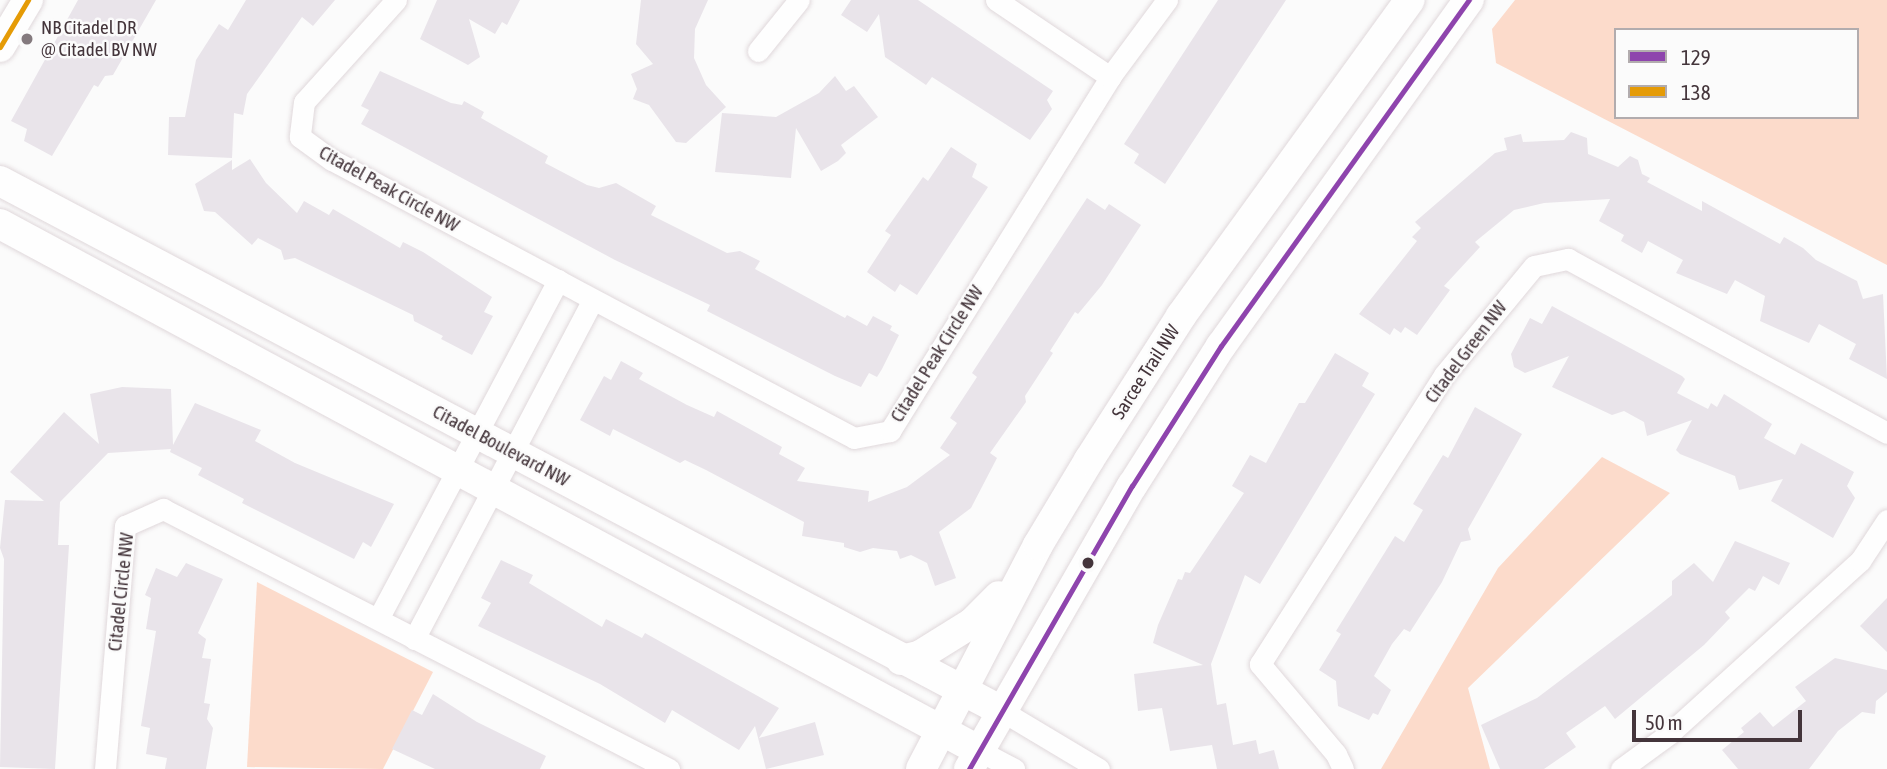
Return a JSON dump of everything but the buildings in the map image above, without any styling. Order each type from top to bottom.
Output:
[{"type":"street","points":[[0,47],[28,0]]},
{"type":"street","name":"Citadel Peak Circle NW","points":[[396,0],[304,102],[300,137],[332,160],[854,438],[890,430],[1110,77],[1167,0]]},
{"type":"street","points":[[758,51],[799,0]]},
{"type":"street","points":[[996,0],[1110,77]]},
{"type":"street","name":"Sarcee Trail NW","points":[[921,769],[959,689],[1023,572],[1181,316],[1410,0]]},
{"type":"street","points":[[1014,769],[974,759],[1132,486],[1220,346],[1469,0]]},
{"type":"street","name":"Citadel Boulevard NW","points":[[0,181],[477,432],[901,660],[1002,711]]},
{"type":"street","name":"Citadel Boulevard NW","points":[[0,224],[493,486],[939,728],[974,759]]},
{"type":"street","name":"Citadel Green NW","points":[[1343,769],[1336,754],[1260,664],[1444,375],[1534,266],[1568,259],[1887,433]]},
{"type":"street","points":[[378,620],[558,280]]},
{"type":"street","points":[[414,639],[593,300]]},
{"type":"street","name":"Citadel Circle NW","points":[[105,769],[125,526],[163,509],[669,769]]},
{"type":"street","points":[[1621,769],[1669,734],[1860,561],[1887,520]]},
{"type":"street","points":[[901,660],[919,656],[972,623],[1023,572]]},
{"type":"street","points":[[1002,711],[1099,769]]},
{"type":"shaded area","points":[[1515,0],[1887,0],[1887,265],[1496,63],[1492,29]]},
{"type":"shaded area","points":[[1602,457],[1670,493],[1468,688],[1490,769],[1381,769],[1498,568]]},
{"type":"shaded area","points":[[257,582],[433,672],[383,769],[247,767]]},
{"type":"transit line","name":"138","points":[[0,47],[28,0]]},
{"type":"transit line","name":"129","points":[[969,769],[1132,486],[1221,346],[1469,0]]},
{"type":"place","name":"NB Citadel DR @ Citadel BV NW","points":[[27,39]]}]
